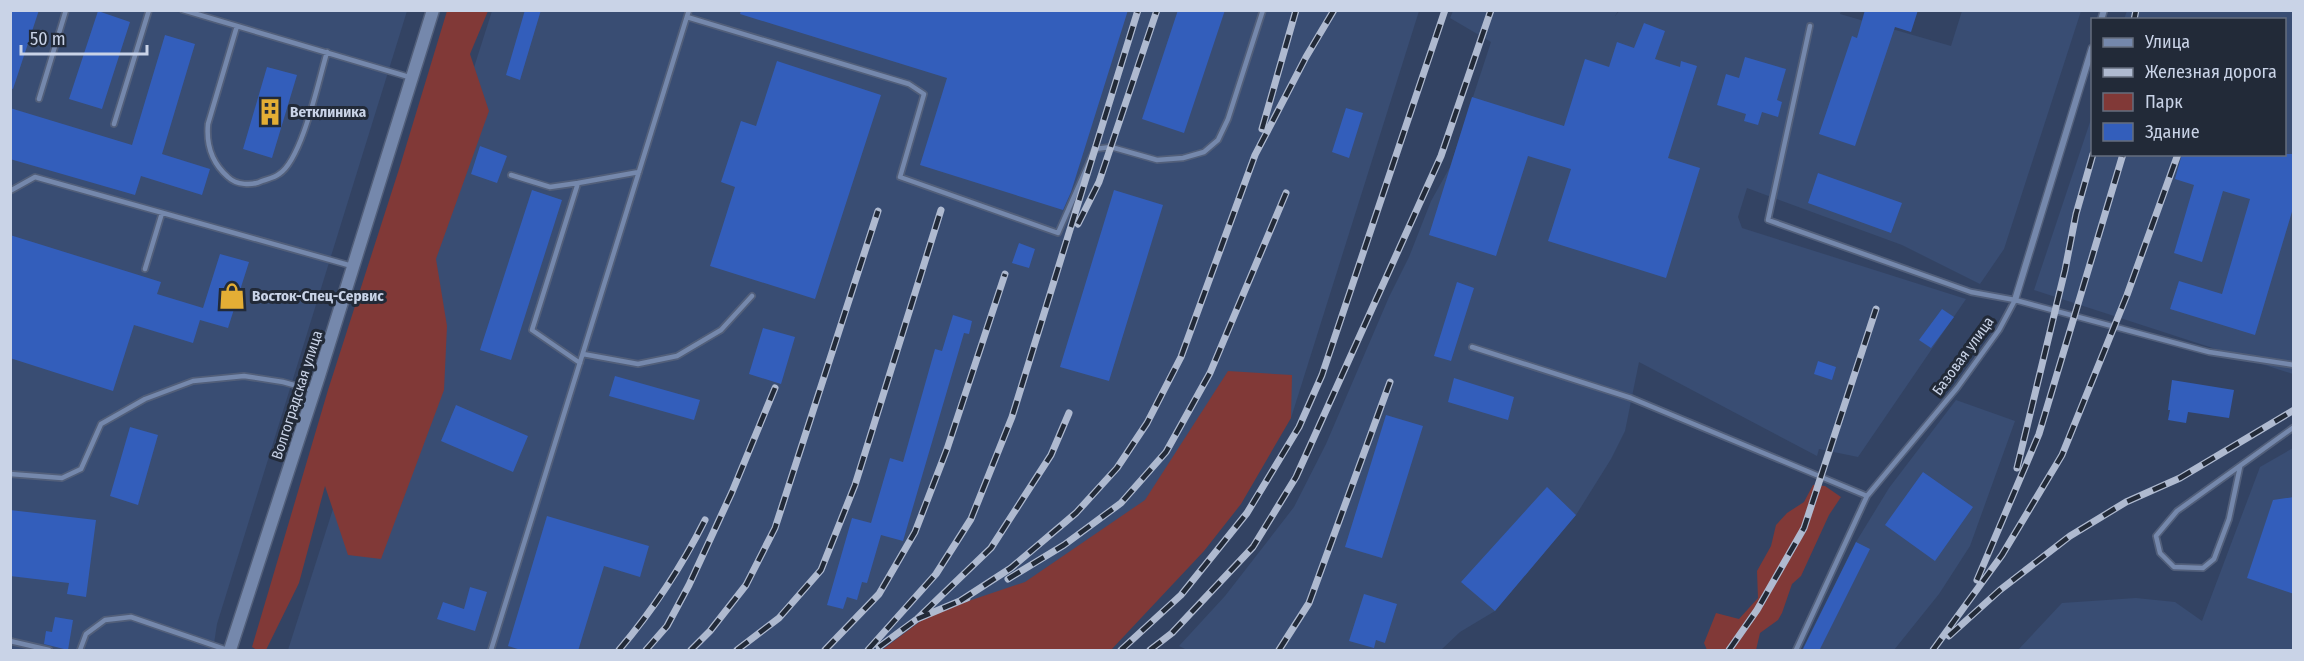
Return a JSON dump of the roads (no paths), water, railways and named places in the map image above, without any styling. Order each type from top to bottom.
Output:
[{"type":"main road","name":"Волгоградская улица","points":[[228,651],[314,391],[433,10]]},
{"type":"street","name":"Базовая улица","points":[[2015,300],[2091,51]]},
{"type":"lane","points":[[39,99],[66,10]]},
{"type":"lane","points":[[114,124],[149,10]]},
{"type":"lane","points":[[183,10],[412,78]]},
{"type":"lane","points":[[491,651],[689,10]]},
{"type":"lane","points":[[687,17],[909,84],[924,94],[900,177],[1058,233],[1095,149],[1111,147],[1157,160],[1184,158],[1204,152],[1218,140],[1228,118],[1263,10]]},
{"type":"lane","points":[[237,26],[208,124],[207,140],[217,167],[232,182],[254,185],[280,174],[294,157],[327,52]]},
{"type":"lane","points":[[1810,26],[1768,220],[1971,292],[2015,300],[2209,352],[2294,365]]},
{"type":"lane","points":[[511,175],[550,187],[639,172]]},
{"type":"lane","points":[[10,190],[34,177],[353,267]]},
{"type":"lane","points":[[578,183],[532,330],[580,363]]},
{"type":"lane","points":[[145,268],[162,213]]},
{"type":"lane","points":[[583,354],[638,364],[677,356],[721,330],[752,296]]},
{"type":"lane","name":"Базовая улица","points":[[1796,651],[1867,496],[1957,388],[1999,330],[2015,300]]},
{"type":"lane","points":[[1472,347],[1631,398],[1867,496]]},
{"type":"lane","points":[[10,474],[62,478],[81,469],[101,424],[145,399],[193,381],[244,376],[283,382],[314,391]]},
{"type":"lane","points":[[2240,467],[2229,519],[2214,559],[2203,568],[2174,567],[2160,553],[2156,536],[2176,511],[2294,427]]},
{"type":"lane","points":[[80,651],[86,633],[105,620],[131,616],[228,651]]},
{"type":"lane","points":[[10,641],[49,651]]},
{"type":"railway","points":[[868,650],[936,574],[971,519],[1012,417],[1138,10]]},
{"type":"railway","points":[[1078,224],[1099,182],[1157,10]]},
{"type":"railway","points":[[1262,129],[1296,10]]},
{"type":"railway","points":[[960,601],[1011,568],[1076,513],[1117,468],[1147,423],[1181,357],[1255,155],[1306,57],[1334,10]]},
{"type":"railway","points":[[1121,650],[1181,595],[1247,513],[1299,427],[1322,375],[1445,10]]},
{"type":"railway","points":[[1150,650],[1172,633],[1253,547],[1296,477],[1441,156],[1491,10]]},
{"type":"railway","points":[[2134,18],[2136,10]]},
{"type":"railway","points":[[2017,468],[2065,270],[2076,214],[2092,156]]},
{"type":"railway","points":[[1977,580],[2039,434],[2122,156]]},
{"type":"railway","points":[[1933,650],[2002,555],[2062,455],[2127,295],[2177,156]]},
{"type":"railway","points":[[1008,579],[1064,545],[1121,503],[1166,452],[1210,373],[1286,193]]},
{"type":"railway","points":[[737,650],[779,618],[821,570],[855,485],[941,210]]},
{"type":"railway","points":[[691,650],[710,631],[746,585],[775,528],[878,211]]},
{"type":"railway","points":[[825,650],[879,594],[915,532],[947,449],[1005,274]]},
{"type":"railway","points":[[1729,650],[1757,610],[1804,528],[1876,309]]},
{"type":"railway","points":[[1279,650],[1309,603],[1390,382]]},
{"type":"railway","points":[[646,650],[667,626],[689,585],[732,492],[775,388]]},
{"type":"railway","points":[[1949,636],[2000,590],[2070,536],[2126,502],[2180,478],[2294,410]]},
{"type":"railway","points":[[879,647],[917,619],[991,548],[1051,455],[1069,413]]},
{"type":"railway","points":[[619,650],[666,588],[705,520]]},
{"type":"railway","points":[[917,619],[967,598]]},
{"type":"place","name":"Ветклиника","points":[[270,112]]},
{"type":"place","name":"Восток-Спец-Сервис","points":[[232,296]]}]
